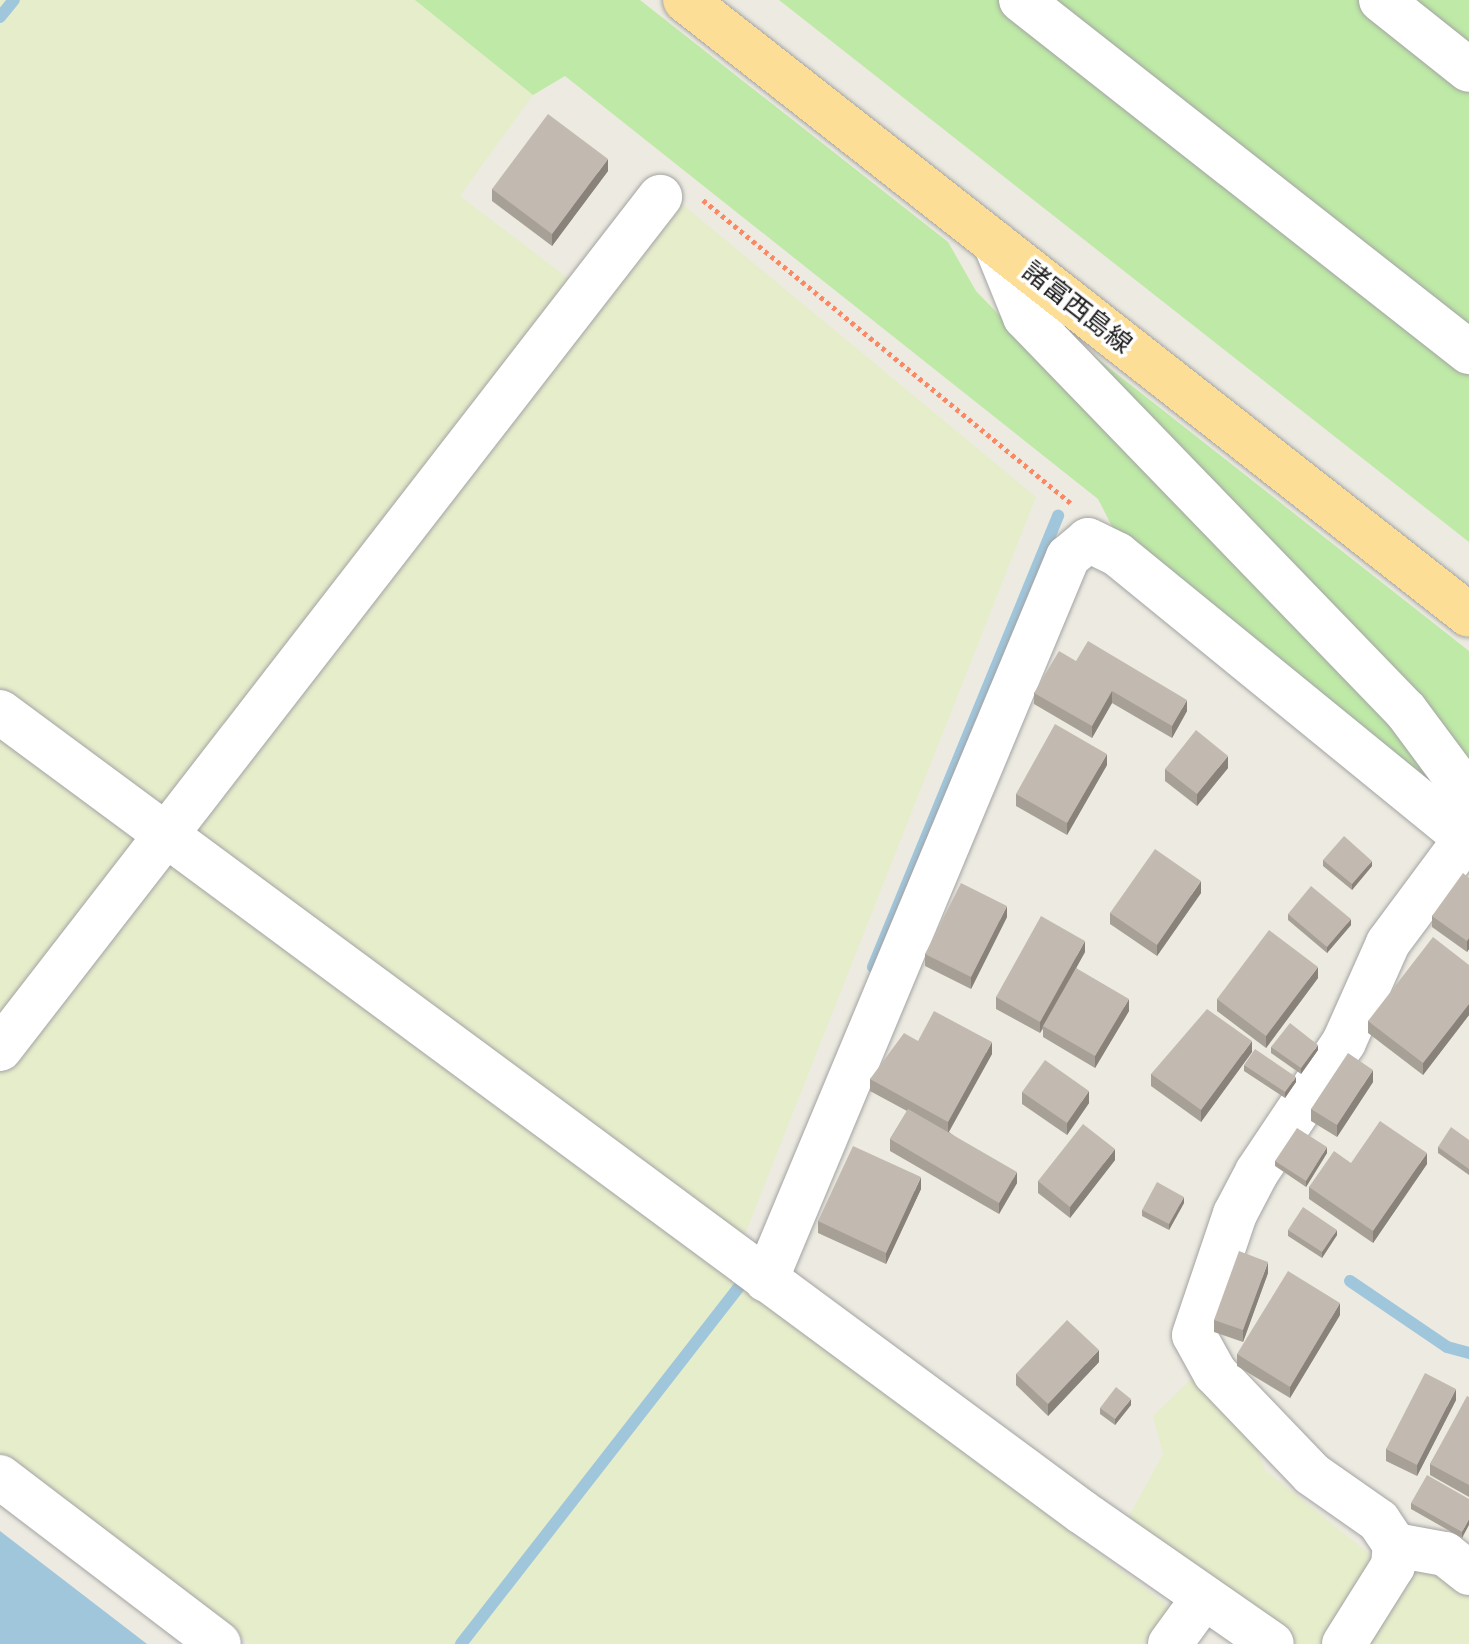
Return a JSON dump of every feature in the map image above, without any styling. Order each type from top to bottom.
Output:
[{"type":"main road","name":"諸富西島線","points":[[685,0],[1469,615]]},
{"type":"street","points":[[1021,0],[1469,352]]},
{"type":"street","points":[[1381,0],[1469,70]]},
{"type":"street","points":[[0,1049],[660,197]]},
{"type":"street","points":[[995,243],[1025,317],[1406,711],[1458,781],[1467,808],[1467,837],[1388,943],[1344,1042],[1257,1172],[1235,1214],[1194,1335],[1215,1373],[1312,1474],[1379,1521],[1395,1545],[1393,1566],[1344,1644]]},
{"type":"street","points":[[766,1280],[1068,557],[1088,540],[1117,554],[1467,837]]},
{"type":"street","points":[[0,712],[165,837],[1202,1600],[1272,1644]]},
{"type":"street","points":[[0,1477],[219,1644]]},
{"type":"street","points":[[1395,1545],[1445,1554],[1469,1573]]},
{"type":"street","points":[[1170,1644],[1202,1600]]},
{"type":"path","points":[[660,197],[687,187],[1066,493],[1088,540]]},
{"type":"green space","points":[[0,0],[415,0],[533,95],[460,196],[598,301],[681,203],[1036,497],[729,1275],[1170,1607],[1143,1644],[250,1644],[0,1454]]},
{"type":"green space","points":[[415,0],[640,0],[948,242],[976,291],[1423,755],[1444,801],[1117,536],[1098,499],[565,76],[533,95]]},
{"type":"green space","points":[[779,0],[1469,0],[1469,542]]},
{"type":"green space","points":[[1066,334],[1469,651],[1469,759]]},
{"type":"green space","points":[[1194,1376],[1250,1431],[1265,1470],[1396,1575],[1432,1567],[1469,1596],[1469,1644],[1269,1644],[1127,1520],[1163,1454],[1153,1416]]},
{"type":"water","points":[[0,1531],[147,1644],[0,1644]]},
{"type":"building","points":[[548,114],[608,159],[552,234],[492,189]]},
{"type":"building","points":[[1088,641],[1187,700],[1172,726],[1112,691],[1092,726],[1034,693],[1059,651],[1076,661]]},
{"type":"building","points":[[1055,724],[1107,754],[1067,823],[1016,794]]},
{"type":"building","points":[[1196,730],[1228,756],[1197,794],[1165,769]]},
{"type":"building","points":[[1344,836],[1372,861],[1352,884],[1323,860]]},
{"type":"building","points":[[1155,849],[1201,881],[1157,945],[1110,913]]},
{"type":"building","points":[[1463,873],[1469,878],[1467,941],[1432,916]]},
{"type":"building","points":[[961,883],[1007,906],[971,977],[925,954]]},
{"type":"building","points":[[1311,886],[1351,919],[1327,947],[1288,914]]},
{"type":"building","points":[[1041,916],[1085,941],[1040,1022],[996,997]]},
{"type":"building","points":[[1269,930],[1318,967],[1266,1036],[1217,999]]},
{"type":"building","points":[[1433,937],[1469,965],[1469,1004],[1423,1063],[1368,1021]]},
{"type":"building","points":[[1076,968],[1129,999],[1095,1056],[1043,1026]]},
{"type":"building","points":[[1207,1009],[1252,1041],[1201,1110],[1151,1074]]},
{"type":"building","points":[[934,1011],[992,1042],[948,1122],[870,1079],[904,1033],[918,1041]]},
{"type":"building","points":[[1290,1023],[1318,1045],[1301,1068],[1271,1047]]},
{"type":"building","points":[[1255,1049],[1296,1077],[1285,1092],[1244,1065]]},
{"type":"building","points":[[1348,1053],[1373,1070],[1337,1125],[1311,1109]]},
{"type":"building","points":[[1045,1060],[1089,1091],[1067,1123],[1022,1092]]},
{"type":"building","points":[[908,1109],[1017,1172],[999,1203],[890,1139]]},
{"type":"building","points":[[1380,1121],[1427,1153],[1373,1231],[1309,1187],[1334,1151],[1351,1163]]},
{"type":"building","points":[[1083,1124],[1115,1149],[1070,1207],[1038,1181]]},
{"type":"building","points":[[1451,1127],[1469,1140],[1469,1169],[1438,1147]]},
{"type":"building","points":[[1297,1128],[1327,1147],[1306,1181],[1275,1161]]},
{"type":"building","points":[[853,1146],[921,1177],[886,1253],[818,1221]]},
{"type":"building","points":[[1157,1182],[1184,1197],[1169,1224],[1142,1210]]},
{"type":"building","points":[[1303,1207],[1337,1230],[1322,1252],[1288,1230]]},
{"type":"building","points":[[1239,1251],[1268,1262],[1243,1330],[1214,1320]]},
{"type":"building","points":[[1288,1271],[1340,1303],[1290,1387],[1237,1354]]},
{"type":"building","points":[[1067,1320],[1099,1350],[1048,1404],[1016,1374]]},
{"type":"building","points":[[1425,1373],[1456,1389],[1417,1465],[1386,1449]]},
{"type":"building","points":[[1116,1387],[1131,1399],[1115,1419],[1100,1408]]},
{"type":"building","points":[[1469,1397],[1469,1485],[1430,1464]]},
{"type":"building","points":[[1427,1475],[1469,1499],[1469,1519],[1462,1532],[1411,1503]]},
{"type":"waterway","points":[[0,17],[14,0]]},
{"type":"waterway","points":[[873,967],[1058,515]]},
{"type":"waterway","points":[[1350,1281],[1447,1347],[1469,1353]]},
{"type":"waterway","points":[[461,1644],[739,1287]]}]
